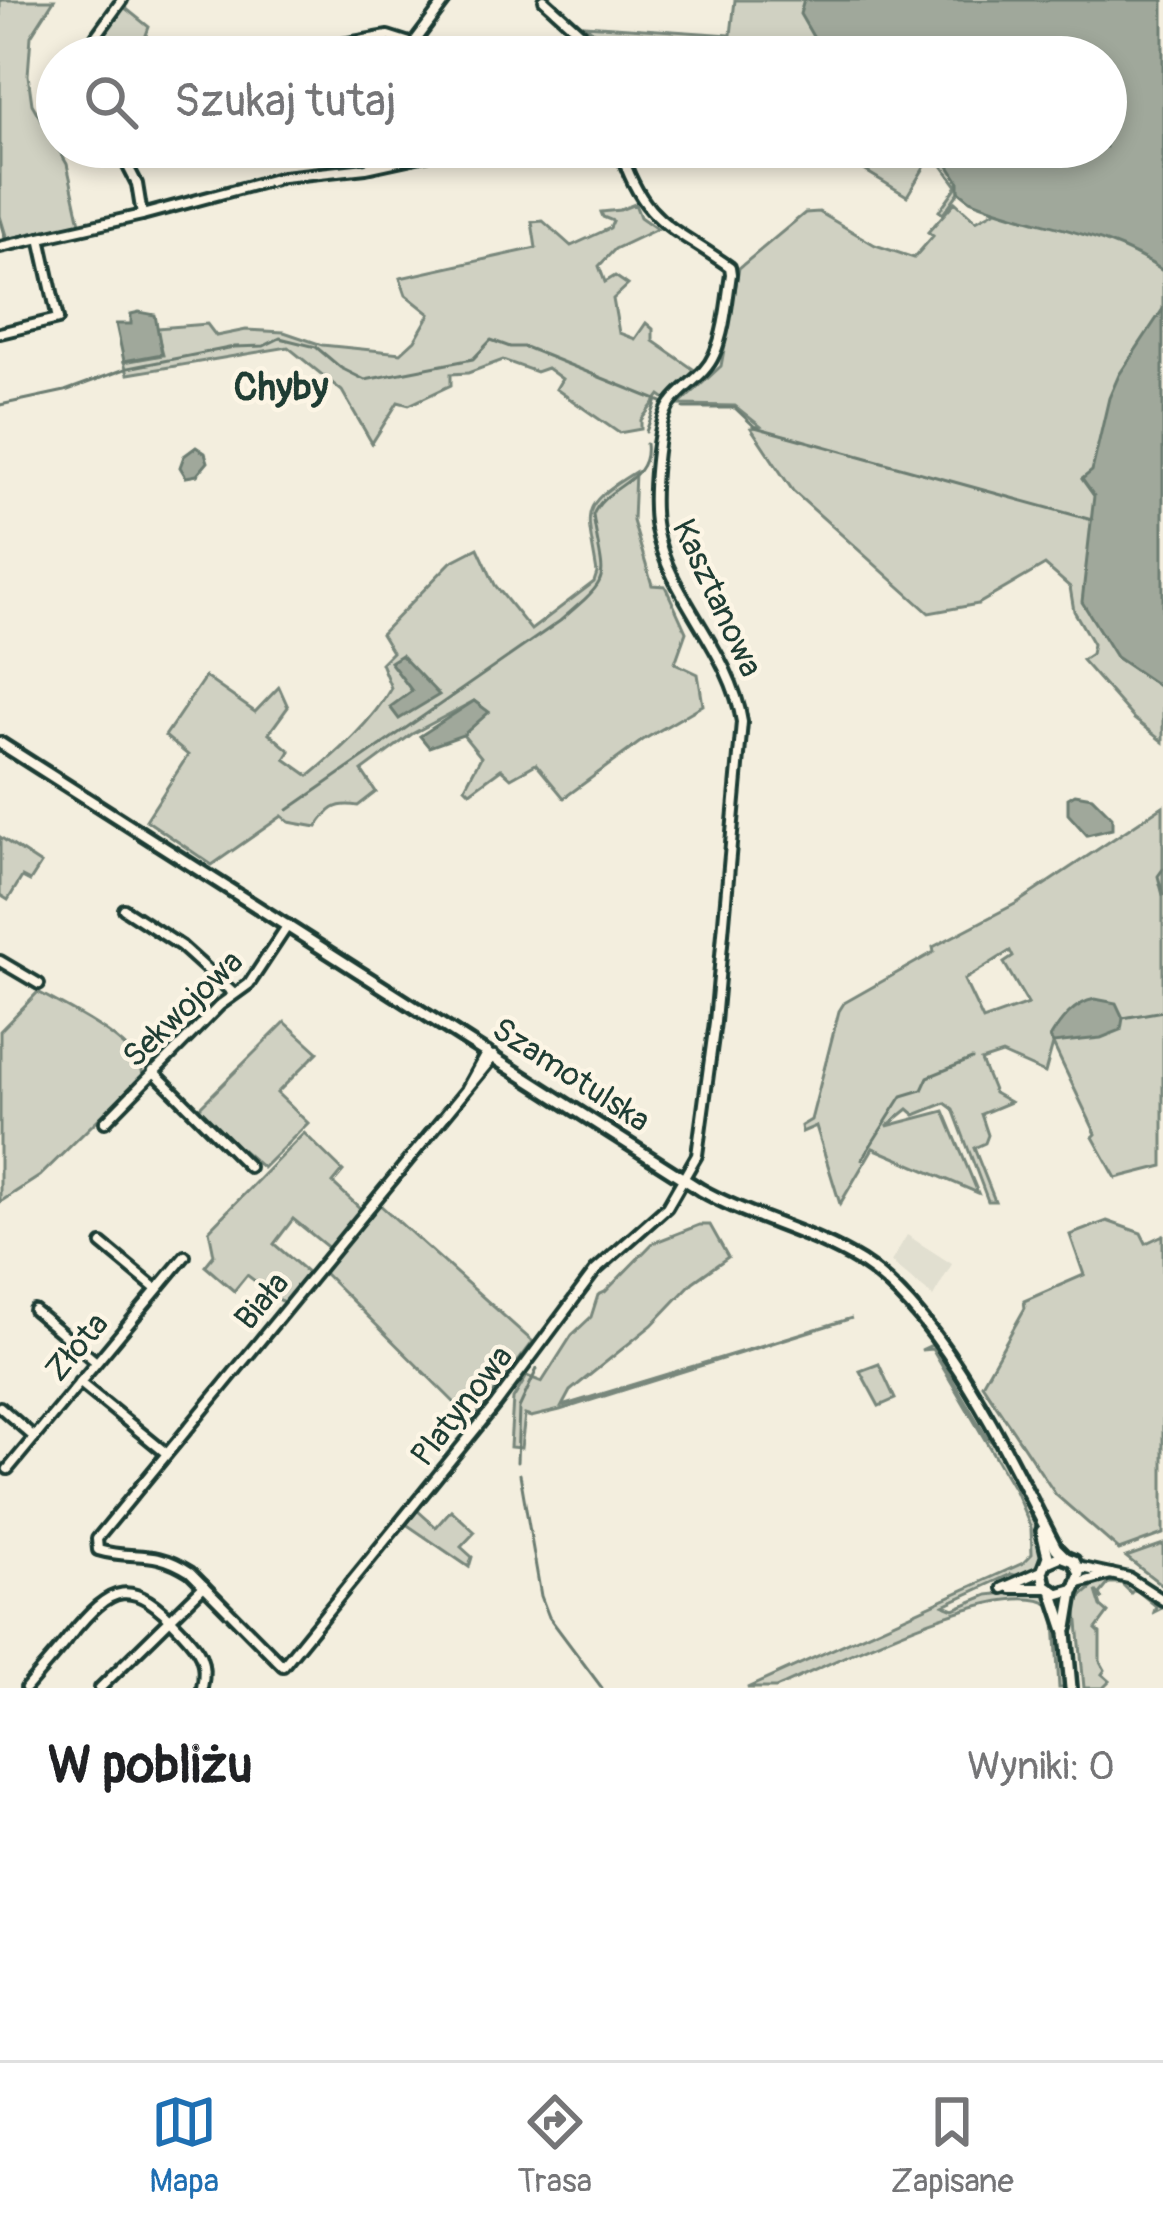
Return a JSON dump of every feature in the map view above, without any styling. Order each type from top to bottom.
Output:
[{"type":"street","points":[[96,36],[122,0]]},
{"type":"street","points":[[419,36],[446,0]]},
{"type":"street","points":[[544,0],[584,36]]},
{"type":"street","points":[[129,168],[142,215]]},
{"type":"street","points":[[0,247],[283,177],[366,168]]},
{"type":"street","name":"Kasztanowa","points":[[627,168],[653,216],[730,268],[715,354],[667,409],[653,497],[658,541],[735,692],[743,734],[703,1131],[684,1179]]},
{"type":"street","points":[[0,333],[58,319],[40,238]]},
{"type":"street","name":"Szamotulska","points":[[0,743],[684,1179],[753,1216],[850,1256],[901,1294],[932,1332],[1000,1439],[1065,1557]]},
{"type":"street","points":[[124,909],[182,946],[233,993]]},
{"type":"street","name":"Sekwojowa","points":[[105,1122],[233,993],[257,975],[288,926]]},
{"type":"street","points":[[0,961],[39,984]]},
{"type":"street","name":"Biała","points":[[204,1586],[172,1560],[104,1553],[96,1545],[101,1532],[467,1089],[490,1054]]},
{"type":"street","points":[[153,1071],[249,1167]]},
{"type":"street","name":"Platynowa","points":[[204,1586],[283,1666],[477,1428],[595,1271],[658,1216],[684,1179]]},
{"type":"street","points":[[102,1244],[157,1289]]},
{"type":"street","name":"Złota","points":[[8,1468],[185,1256]]},
{"type":"street","points":[[34,1310],[95,1361]]},
{"type":"street","points":[[79,1382],[166,1454]]},
{"type":"street","points":[[0,1408],[34,1437]]},
{"type":"street","name":"Szamotulska","points":[[1039,1514],[1045,1566]]},
{"type":"street","points":[[1111,1574],[1066,1594],[1003,1588],[1065,1557],[1078,1567],[1111,1574],[1138,1582],[1163,1600]]},
{"type":"street","points":[[1045,1566],[1066,1633]]},
{"type":"street","points":[[1071,1688],[1066,1633],[1078,1567]]},
{"type":"street","points":[[100,1688],[204,1586]]},
{"type":"street","points":[[26,1688],[91,1611],[110,1596],[132,1593],[172,1619],[202,1653],[202,1688]]},
{"type":"shaded area","points":[[0,0],[54,0],[31,36],[28,75],[36,111],[36,168],[68,168],[80,223],[7,239],[0,216]]},
{"type":"shaded area","points":[[735,0],[837,0],[850,36],[598,36],[585,25],[731,35]]},
{"type":"shaded area","points":[[804,0],[1163,0],[1163,271],[1118,246],[970,200],[959,191],[950,168],[1127,168],[1127,36],[813,36],[800,14]]},
{"type":"shaded area","points":[[124,7],[149,27],[146,36],[102,33]]},
{"type":"shaded area","points":[[861,168],[924,168],[907,196]]},
{"type":"shaded area","points":[[944,168],[957,168],[959,192],[943,214],[939,211],[957,186]]},
{"type":"shaded area","points":[[955,202],[976,221],[998,209],[1062,226],[1105,240],[1163,271],[1163,311],[1111,398],[1091,546],[1116,657],[1163,689],[1163,742],[1134,719],[1082,660],[1091,654],[1093,644],[1074,611],[1070,587],[1045,565],[978,604],[929,613],[793,491],[751,428],[760,426],[735,406],[679,405],[721,366],[739,268],[805,213],[819,212],[875,245],[914,258],[933,236],[928,232]]},
{"type":"shaded area","points":[[635,204],[640,217],[657,229],[615,249],[599,266],[605,282],[615,276],[628,285],[613,299],[619,333],[635,339],[646,323],[653,329],[653,341],[699,373],[667,400],[660,395],[641,420],[641,429],[619,433],[556,389],[562,379],[547,368],[536,372],[503,360],[451,374],[451,385],[409,405],[398,402],[372,443],[342,391],[288,347],[128,374],[124,362],[163,355],[156,328],[207,324],[216,336],[246,330],[284,332],[322,345],[401,353],[430,314],[406,295],[400,278],[536,248],[532,222],[543,221],[571,246],[610,228],[613,221],[601,212]]},
{"type":"shaded area","points":[[1163,309],[1163,689],[1116,657],[1082,602],[1094,496],[1082,479],[1092,471],[1119,375]]},
{"type":"shaded area","points":[[131,314],[155,315],[162,354],[124,361],[116,324],[131,324]]},
{"type":"shaded area","points":[[196,447],[208,462],[197,475],[186,477],[180,467],[184,456]]},
{"type":"shaded area","points":[[635,472],[633,521],[652,585],[665,586],[686,632],[675,663],[698,674],[703,705],[643,740],[564,798],[536,764],[511,778],[501,769],[470,792],[465,787],[481,757],[463,735],[488,712],[474,701],[412,734],[362,771],[376,792],[358,806],[333,808],[317,827],[289,822],[282,816],[212,865],[146,820],[188,755],[165,736],[205,677],[255,712],[279,687],[288,707],[269,733],[290,751],[285,759],[309,776],[383,701],[391,688],[381,663],[392,652],[381,634],[451,562],[478,548],[495,585],[531,630],[594,582],[590,512],[603,494]]},
{"type":"shaded area","points":[[401,655],[439,695],[399,719],[390,707],[412,691],[390,662]]},
{"type":"shaded area","points":[[474,701],[489,712],[463,735],[429,747],[420,736]]},
{"type":"shaded area","points":[[1075,794],[1092,797],[1112,817],[1112,829],[1087,835],[1068,814],[1068,798]]},
{"type":"shaded area","points":[[1163,806],[1163,1166],[1116,1178],[1053,1044],[1045,1073],[1002,1054],[981,1061],[994,1093],[1010,1102],[981,1114],[988,1135],[985,1143],[974,1148],[995,1201],[988,1201],[953,1109],[945,1103],[915,1115],[908,1109],[887,1126],[944,1111],[978,1193],[873,1148],[840,1204],[816,1126],[802,1132],[801,1126],[811,1120],[839,1011],[844,1003],[934,952],[933,947],[1017,903]],"holes":[[[1010,951],[1013,957],[1004,963],[1028,1004],[983,1020],[964,980]]]},
{"type":"shaded area","points":[[0,837],[41,864],[30,881],[22,877],[8,900],[0,895]]},
{"type":"shaded area","points":[[38,992],[115,1038],[138,1062],[143,1075],[40,1176],[0,1202],[0,1031]]},
{"type":"shaded area","points":[[1095,999],[1116,1003],[1123,1018],[1121,1030],[1101,1038],[1053,1043],[1050,1038],[1069,1013]]},
{"type":"shaded area","points":[[285,1022],[318,1052],[277,1093],[308,1123],[263,1168],[196,1111]]},
{"type":"shaded area","points":[[304,1133],[343,1171],[333,1183],[363,1211],[331,1250],[293,1219],[274,1244],[308,1273],[284,1303],[247,1275],[234,1291],[205,1266],[214,1255],[209,1230]]},
{"type":"shaded area","points":[[379,1204],[533,1342],[473,1421],[323,1272]]},
{"type":"shaded area","points":[[1107,1221],[1141,1233],[1146,1243],[1163,1235],[1163,1534],[1119,1550],[1056,1495],[982,1384],[1025,1308],[1024,1301],[1084,1275],[1070,1235]]},
{"type":"shaded area","points":[[710,1225],[728,1257],[570,1391],[562,1406],[852,1318],[560,1410],[525,1415],[521,1448],[510,1447],[513,1399],[527,1376],[542,1382],[572,1335],[591,1317],[598,1295],[653,1243]]},
{"type":"shaded area","points":[[907,1235],[952,1264],[933,1297],[891,1262]]},
{"type":"shaded area","points":[[932,1345],[987,1438],[1015,1472],[1045,1549],[1036,1572],[1022,1577],[1011,1574],[944,1605],[954,1609],[988,1595],[1042,1589],[1057,1608],[1067,1688],[1059,1688],[1050,1605],[1027,1599],[957,1612],[776,1688],[747,1688],[1023,1563],[1032,1554],[1031,1528],[1015,1491],[932,1349],[921,1350]]},
{"type":"shaded area","points":[[879,1364],[895,1399],[879,1406],[860,1371]]},
{"type":"shaded area","points":[[417,1510],[436,1527],[451,1510],[475,1532],[461,1547],[472,1557],[469,1567],[406,1524]]},
{"type":"shaded area","points":[[1163,1544],[1163,1586],[1126,1557]]},
{"type":"shaded area","points":[[1110,1579],[1134,1585],[1162,1608],[1154,1612],[1156,1606],[1121,1583],[1109,1583],[1100,1594],[1103,1600],[1096,1591],[1108,1613],[1096,1629],[1102,1674],[1110,1681],[1103,1688],[1084,1688],[1076,1601],[1094,1581]]},
{"type":"waterway","points":[[0,221],[5,238]]},
{"type":"waterway","points":[[0,405],[65,391],[128,368],[234,347],[264,346],[280,338],[316,347],[365,380],[473,359],[491,340],[525,347],[664,403]]},
{"type":"waterway","points":[[646,432],[657,400]]},
{"type":"waterway","points":[[684,408],[735,408],[755,427],[1092,520]]},
{"type":"waterway","points":[[288,810],[560,621],[590,594],[598,585],[602,566],[593,515],[607,496],[642,467],[646,444]]},
{"type":"waterway","points":[[1163,869],[1158,876],[1163,895]]},
{"type":"waterway","points":[[1123,1018],[1163,1011]]},
{"type":"waterway","points":[[862,1159],[902,1096],[922,1090],[928,1077],[972,1059]]},
{"type":"waterway","points":[[517,1462],[519,1408],[537,1369]]},
{"type":"waterway","points":[[520,1474],[541,1596],[549,1617],[602,1688]]},
{"type":"district","name":"Chyby","points":[[281,387]]}]
